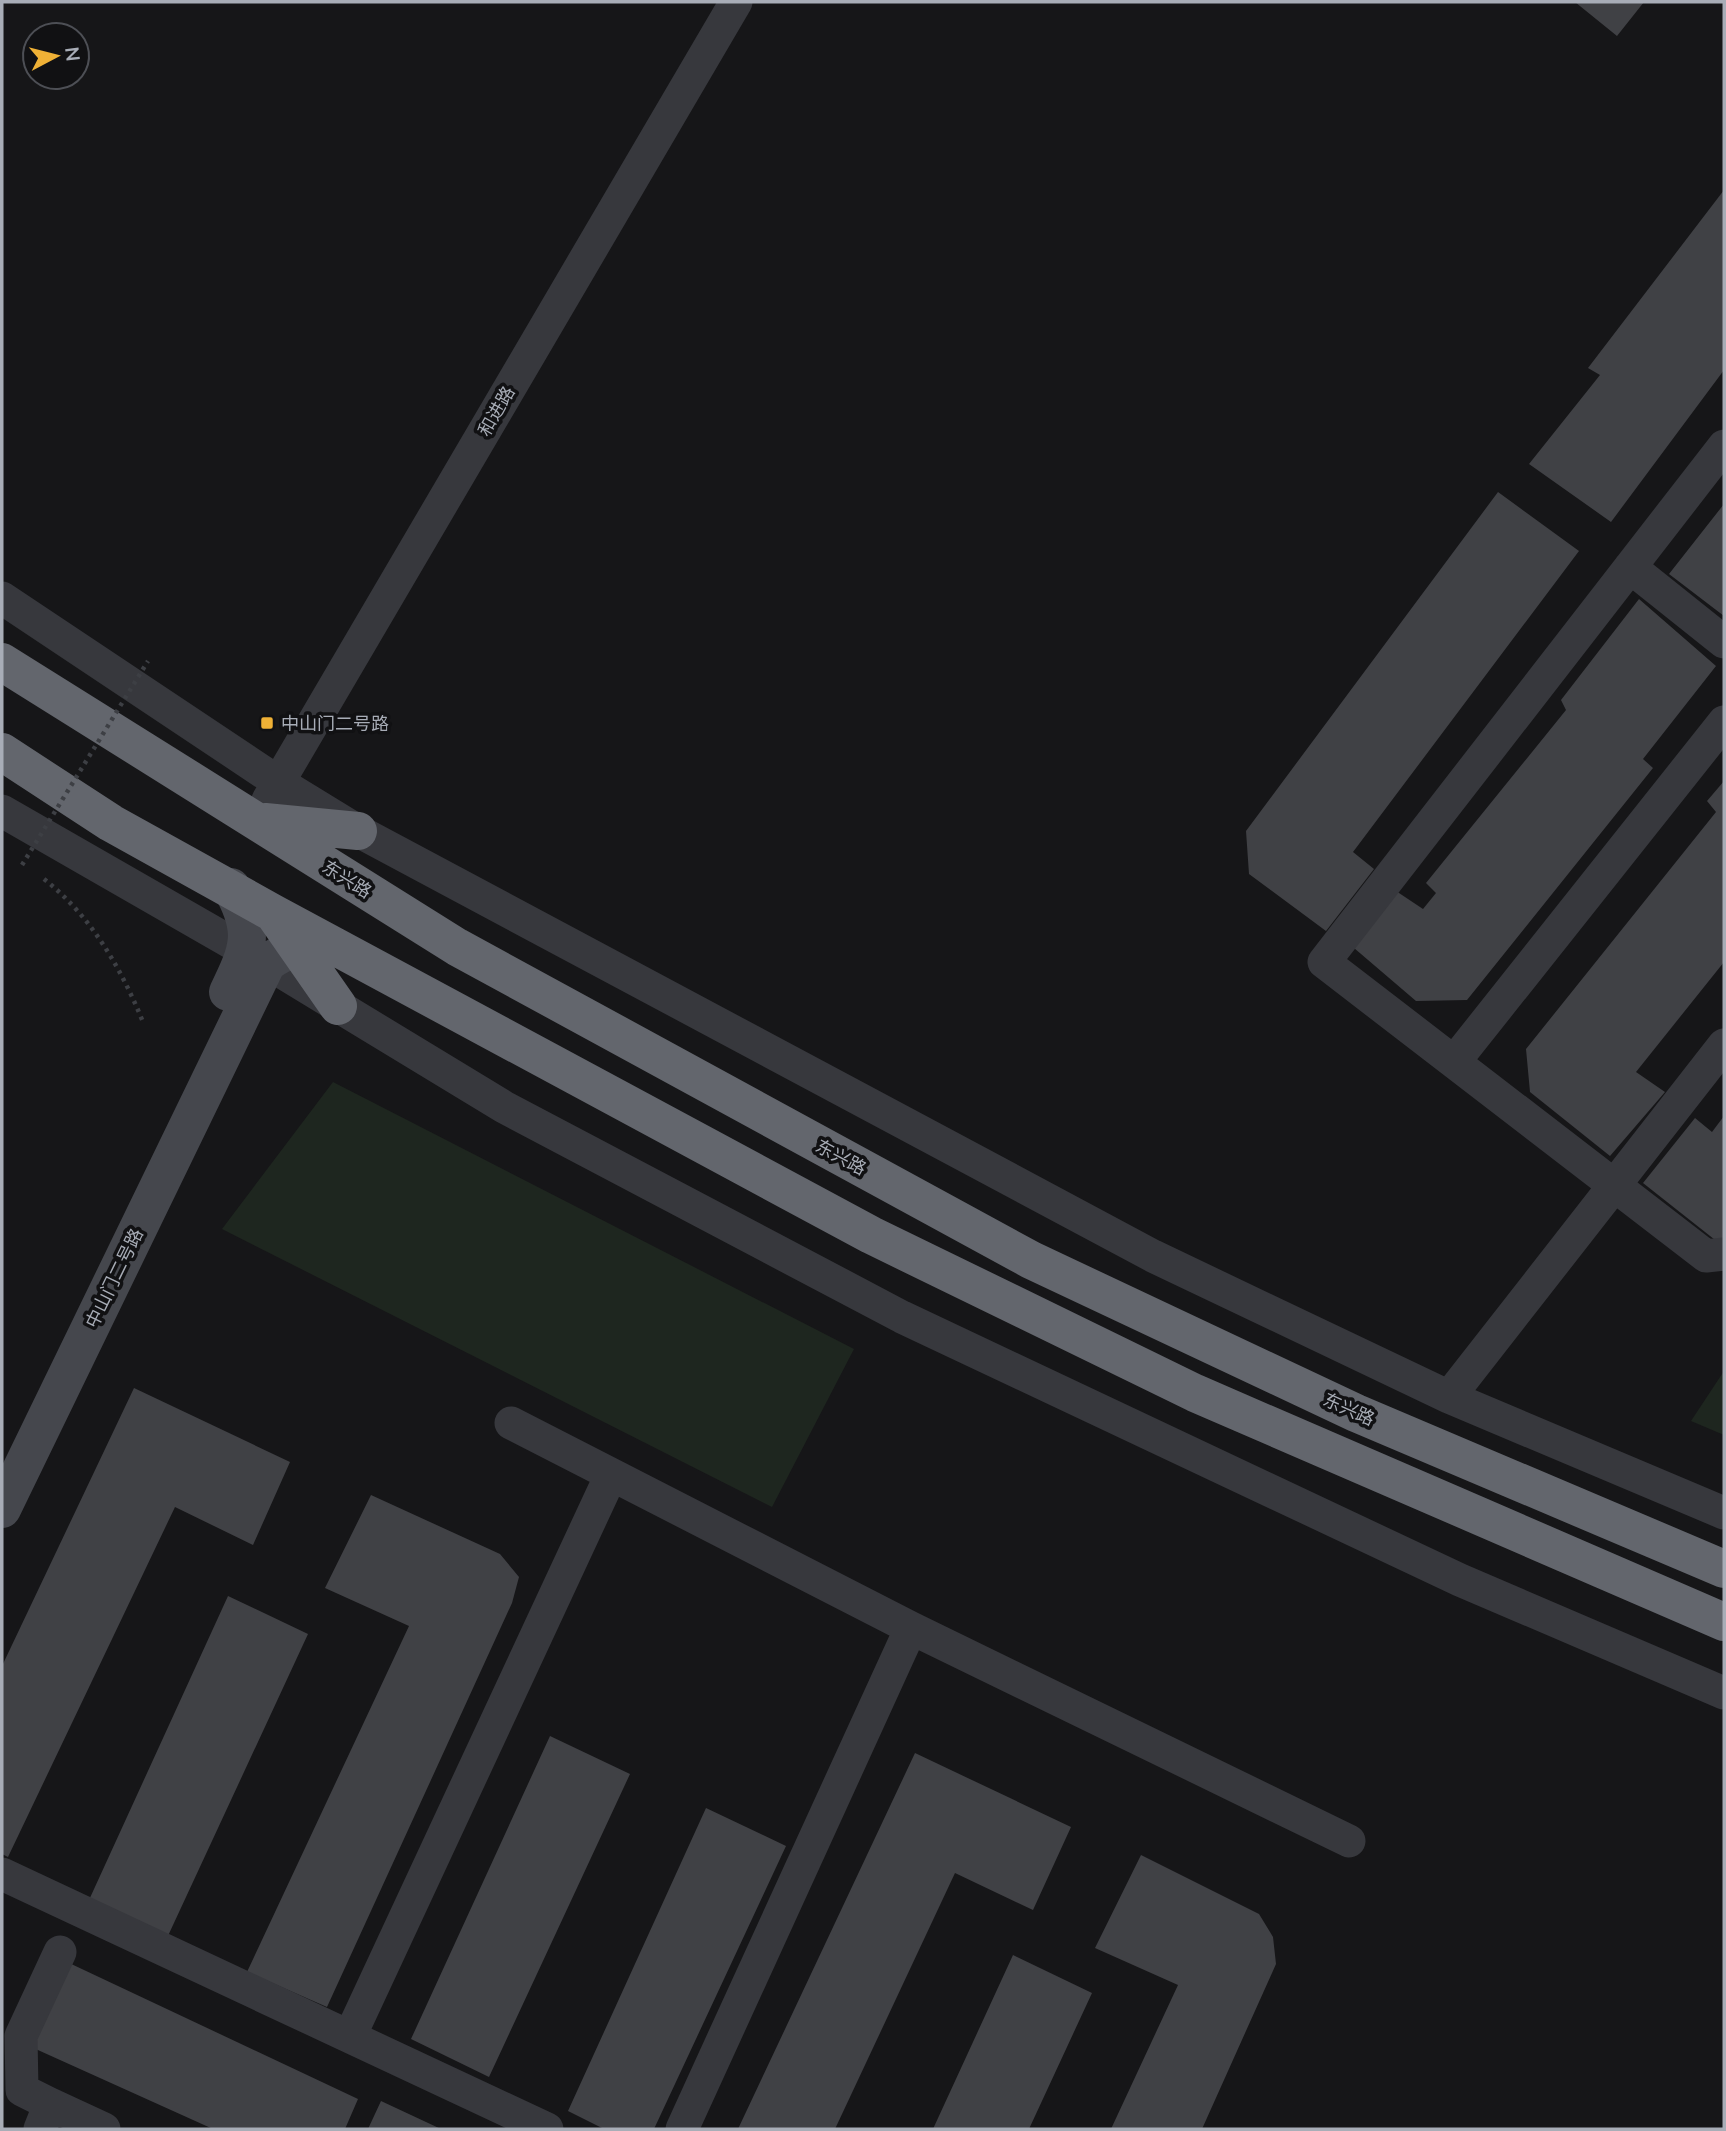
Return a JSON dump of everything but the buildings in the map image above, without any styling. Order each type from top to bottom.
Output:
[{"type":"highway","name":"东兴路","points":[[2,662],[457,947],[681,1071],[1056,1271],[1356,1413],[1724,1569]]},
{"type":"highway","points":[[2,752],[111,823],[643,1114],[871,1235],[1195,1392],[1724,1622]]},
{"type":"highway","points":[[256,821],[358,831]]},
{"type":"highway","points":[[273,913],[270,954],[338,1006]]},
{"type":"street","name":"和进路","points":[[256,821],[736,2]]},
{"type":"street","points":[[1724,446],[1324,962],[1706,1256],[1724,1254]]},
{"type":"street","points":[[1630,567],[1724,642]]},
{"type":"street","points":[[2,597],[278,782],[358,831],[1153,1256],[1448,1396],[1724,1513]]},
{"type":"street","points":[[1454,1062],[1724,722]]},
{"type":"street","points":[[2,811],[270,954],[337,946]]},
{"type":"street","name":"中山门二号路","points":[[231,887],[242,907],[248,927],[270,954]]},
{"type":"street","name":"中山门二号路","points":[[2,1467],[270,954]]},
{"type":"street","name":"中山门二号路","points":[[2,1509],[270,954]]},
{"type":"street","points":[[338,1006],[505,1107],[902,1317],[1460,1580],[1724,1693]]},
{"type":"street","points":[[1448,1396],[1724,1045]]},
{"type":"street","points":[[511,1423],[911,1628],[1349,1841]]},
{"type":"street","points":[[350,2036],[611,1475]]},
{"type":"street","points":[[682,2129],[911,1628]]},
{"type":"street","points":[[2,1874],[547,2129]]},
{"type":"street","points":[[60,1952],[21,2036],[22,2090],[45,2117],[104,2129]]},
{"type":"path","points":[[30,870],[22,865],[148,661]]},
{"type":"path","points":[[38,876],[65,897],[102,943],[125,979],[143,1021]]},
{"type":"shaded area","points":[[333,1082],[854,1349],[772,1507],[222,1229]]},
{"type":"shaded area","points":[[1724,1371],[1724,1435],[1691,1421]]},
{"type":"place","name":"中山门二号路","points":[[267,723]]}]
